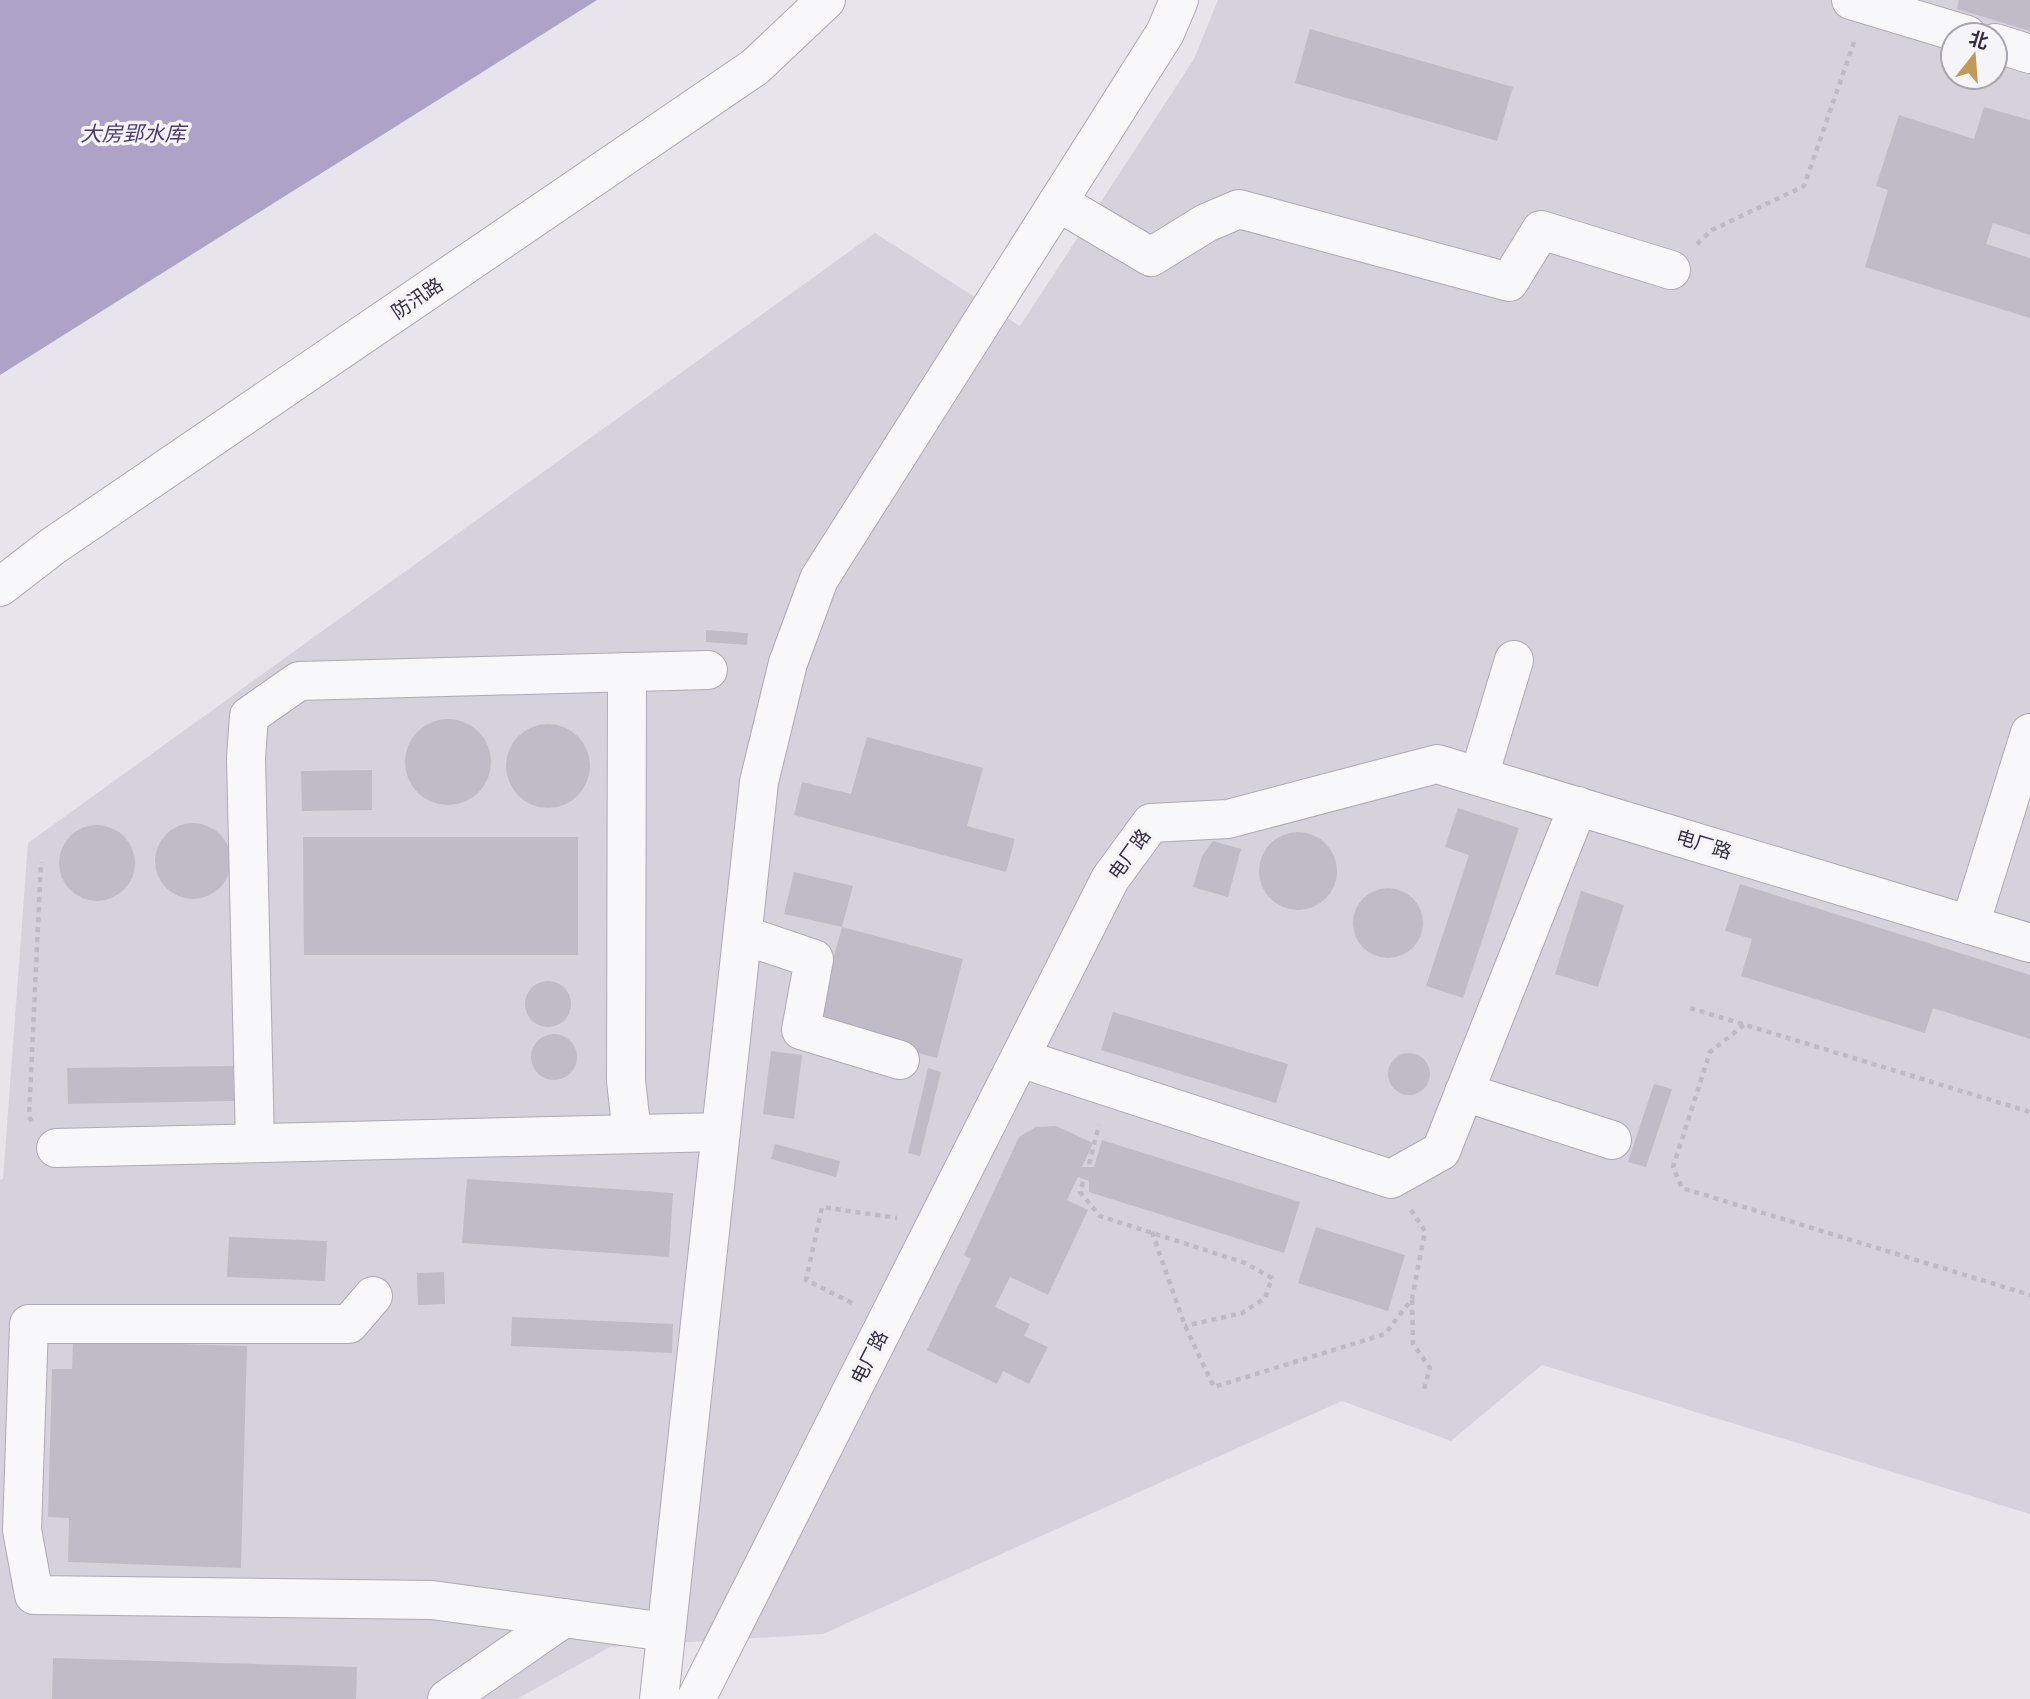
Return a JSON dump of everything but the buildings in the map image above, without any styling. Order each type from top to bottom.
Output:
[{"type":"street","name":"防汛路","points":[[0,587],[53,545],[755,67],[826,0]]},
{"type":"street","points":[[659,1699],[759,782],[788,663],[819,579],[1165,33],[1179,0]]},
{"type":"street","points":[[1859,2],[1930,11],[1945,21]]},
{"type":"street","points":[[2009,47],[2030,54]]},
{"type":"street","points":[[1058,202],[1151,257],[1206,223],[1240,209],[1508,282],[1541,230],[1671,270]]},
{"type":"street","points":[[1479,776],[1514,660]]},
{"type":"street","points":[[255,1143],[246,758],[249,716],[299,681],[708,670]]},
{"type":"street","points":[[627,673],[626,1081],[632,1134]]},
{"type":"street","points":[[1970,925],[2030,733]]},
{"type":"street","name":"电厂路","points":[[696,1699],[1110,879],[1151,823],[1228,819],[1437,764],[2030,943]]},
{"type":"street","points":[[1020,1058],[1391,1179],[1441,1151],[1578,806]]},
{"type":"street","points":[[743,935],[814,960],[801,1030],[900,1060]]},
{"type":"street","points":[[1464,1092],[1612,1140]]},
{"type":"street","points":[[56,1148],[721,1132]]},
{"type":"street","points":[[373,1296],[349,1324],[29,1324],[22,1530],[34,1595],[432,1600],[666,1632]]},
{"type":"street","points":[[446,1699],[564,1618]]},
{"type":"path","points":[[1671,270],[1712,230],[1804,186],[1859,2]]},
{"type":"path","points":[[41,862],[29,1117],[56,1148]]},
{"type":"path","points":[[1690,1008],[2030,1112]]},
{"type":"path","points":[[1744,1025],[1710,1052],[1673,1167],[1682,1188],[2030,1295]]},
{"type":"path","points":[[1391,1179],[1425,1231],[1412,1299],[1413,1344],[1430,1368],[1424,1389]]},
{"type":"path","points":[[1083,1182],[1080,1192],[1100,1216],[1245,1263],[1272,1278],[1265,1298],[1242,1313],[1185,1326]]},
{"type":"path","points":[[887,1321],[806,1280],[822,1207],[903,1219],[932,1233]]},
{"type":"path","points":[[1152,1233],[1185,1326],[1214,1388],[1385,1334],[1412,1299]]},
{"type":"shaded area","points":[[1218,0],[2030,0],[2030,1514],[1542,1365],[1451,1441],[1342,1401],[823,1634],[610,1647],[517,1699],[0,1699],[0,1180],[3,1179],[28,843],[875,233],[1020,326],[1194,59]]},
{"type":"water","name":"大房郢水库","points":[[0,0],[597,0],[0,375]]}]
